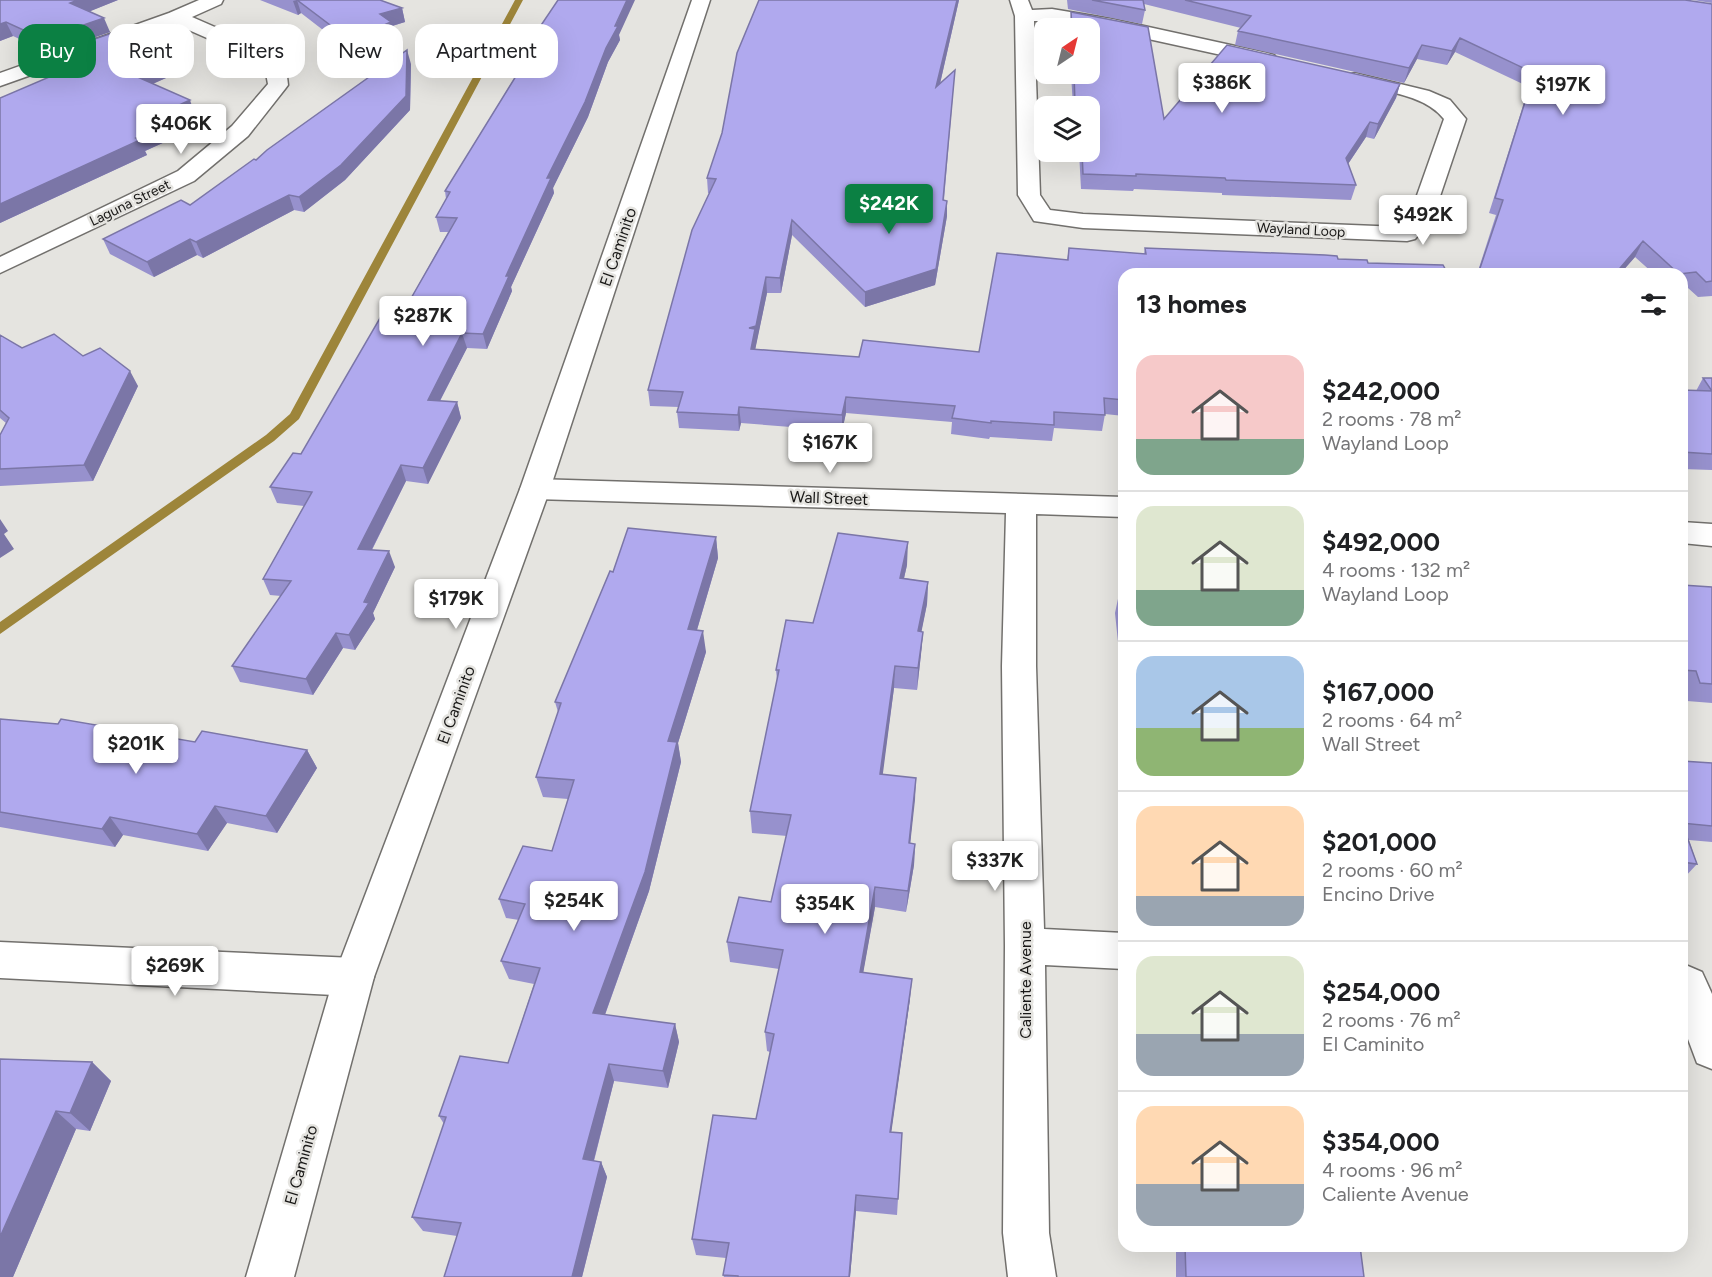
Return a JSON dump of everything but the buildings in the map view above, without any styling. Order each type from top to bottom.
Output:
[{"type":"street","points":[[0,80],[176,17],[214,0]]},
{"type":"street","name":"El Caminito","points":[[270,1277],[354,976],[535,489],[701,0]]},
{"type":"street","name":"Wayland Loop","points":[[1284,63],[1112,25],[1022,8],[1029,195],[1042,216],[1083,221],[1407,234],[1420,220],[1455,119],[1443,105],[1422,94],[1330,73]]},
{"type":"street","name":"Laguna Street","points":[[0,266],[186,176],[218,152],[240,131],[278,85],[276,68],[272,59],[176,17]]},
{"type":"street","name":"Wall Street","points":[[535,489],[1118,507]]},
{"type":"street","name":"Caliente Avenue","points":[[1022,503],[1019,666],[1025,946],[1026,1233],[1032,1277]]},
{"type":"street","points":[[1688,533],[1712,535]]},
{"type":"street","points":[[1025,946],[1118,951]]},
{"type":"street","points":[[0,960],[354,976]]},
{"type":"street","points":[[1694,985],[1712,1049]]},
{"type":"waterway","points":[[0,629],[270,438],[295,416],[519,0]]}]
